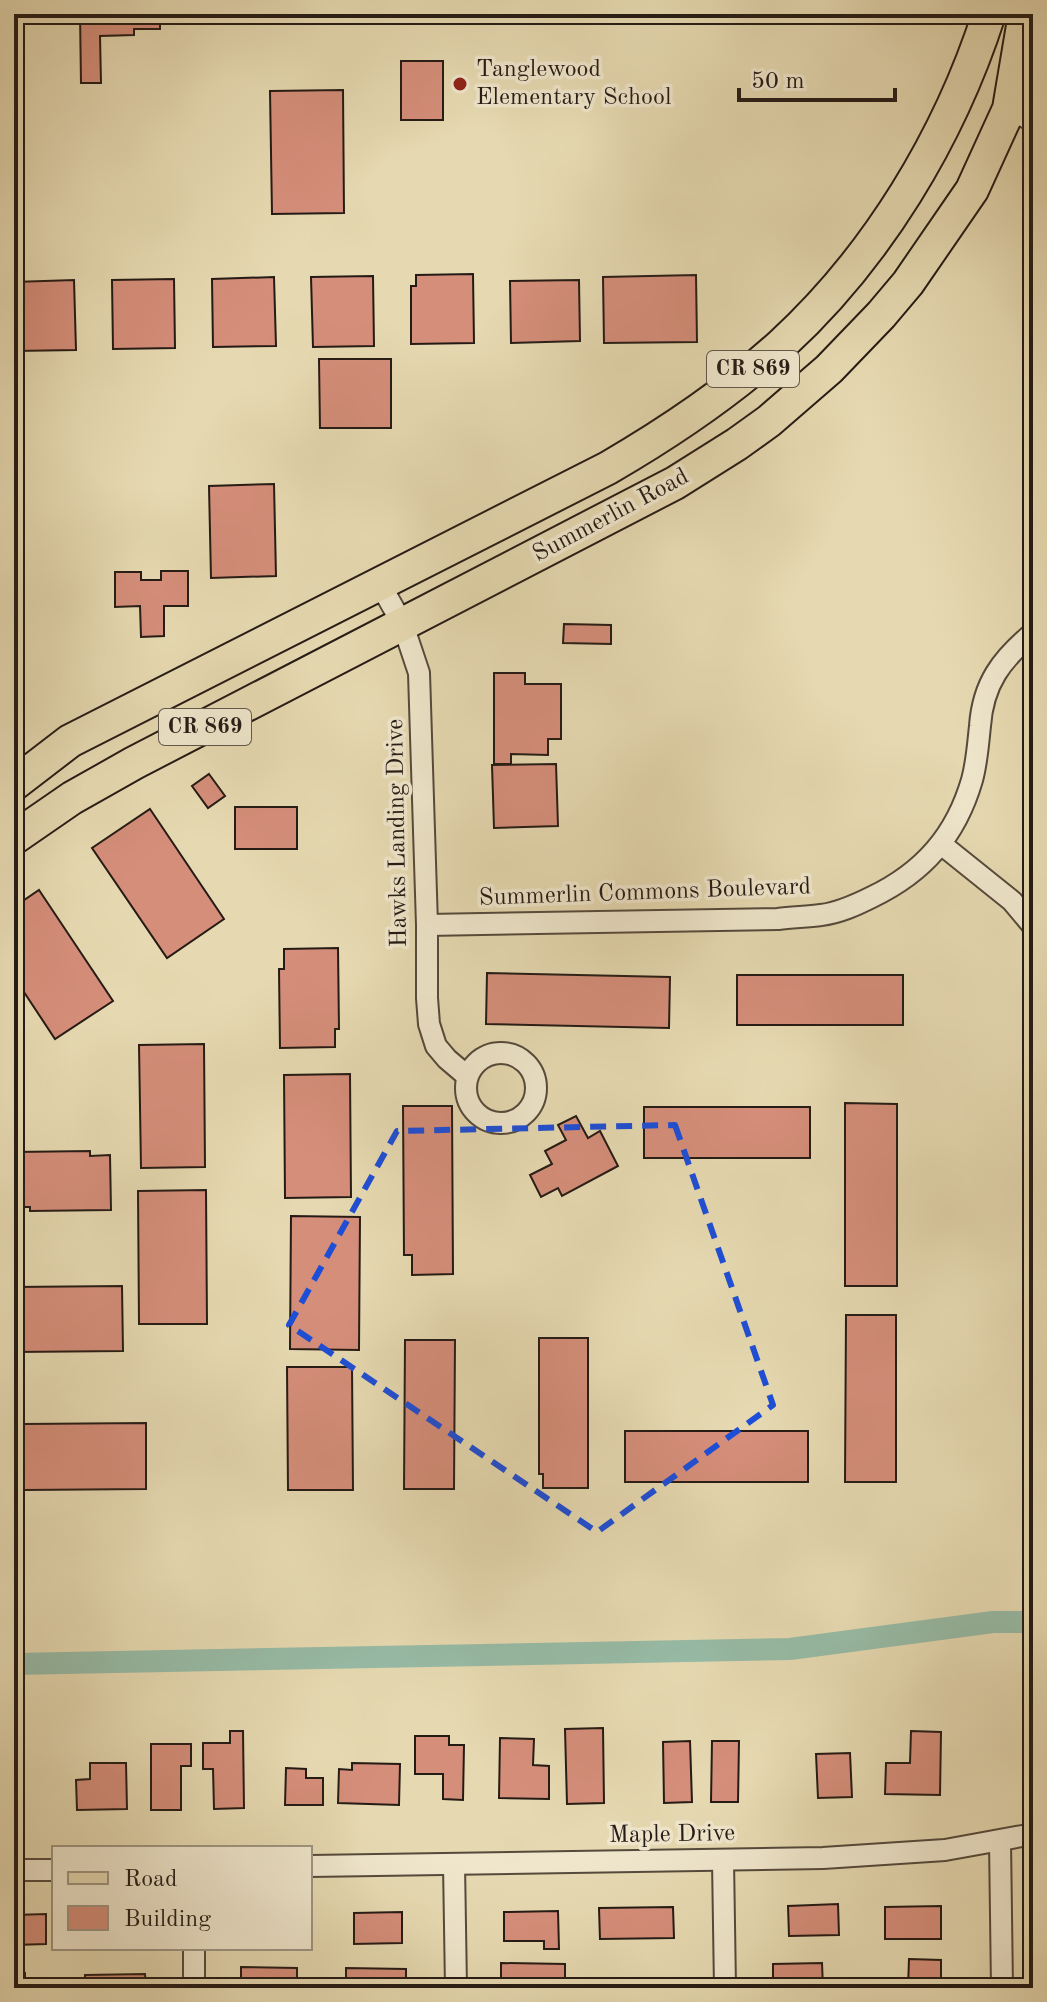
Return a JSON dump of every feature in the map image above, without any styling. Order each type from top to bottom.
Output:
[{"type":"main road","name":"Summerlin Road","points":[[14,784],[70,741],[608,468],[655,441],[730,388],[783,343],[842,281],[885,224],[907,192],[942,129],[989,14]]},
{"type":"main road","name":"Summerlin Road","points":[[14,838],[72,798],[134,763],[664,489],[706,465],[769,421],[829,369],[908,283],[1021,115],[1025,14]]},
{"type":"main road","points":[[1021,115],[1033,52]]},
{"type":"street","name":"Hawks Landing Drive","points":[[380,584],[403,625],[419,673],[429,1024],[436,1046],[467,1076]]},
{"type":"street","name":"Summerlin Commons Boulevard","points":[[427,925],[778,919],[822,915],[856,905],[891,888],[921,867],[960,815],[972,779],[987,692],[998,669],[1015,648],[1033,633]]},
{"type":"street","points":[[941,844],[1012,901],[1033,926]]},
{"type":"street","name":"Maple Drive","points":[[312,1866],[823,1858],[945,1850],[1033,1834]]},
{"type":"street","points":[[1000,1841],[1002,1988]]},
{"type":"street","points":[[723,1860],[725,1988]]},
{"type":"street","points":[[454,1864],[456,1988]]},
{"type":"street","points":[[14,1870],[52,1870]]},
{"type":"street","points":[[194,1950],[194,1988]]},
{"type":"highlighted area","points":[[675,1125],[773,1405],[597,1532],[289,1325],[397,1131]]},
{"type":"building","points":[[80,14],[179,14],[179,20],[160,20],[160,29],[134,29],[134,35],[100,36],[101,83],[81,83]]},
{"type":"building","points":[[401,61],[443,61],[443,120],[401,120]]},
{"type":"building","points":[[343,90],[344,213],[272,214],[270,91]]},
{"type":"building","points":[[473,274],[474,343],[411,344],[411,286],[416,286],[416,275]]},
{"type":"building","points":[[696,275],[697,342],[604,343],[603,277]]},
{"type":"building","points":[[373,276],[374,346],[313,347],[311,277]]},
{"type":"building","points":[[274,277],[276,346],[213,347],[212,279]]},
{"type":"building","points":[[174,279],[175,348],[113,349],[112,280]]},
{"type":"building","points":[[74,280],[76,350],[14,351],[14,282]]},
{"type":"building","points":[[579,280],[580,341],[511,343],[510,281]]},
{"type":"building","points":[[319,359],[391,359],[391,428],[320,428]]},
{"type":"building","points":[[274,484],[276,576],[211,578],[209,486]]},
{"type":"building","points":[[161,571],[188,571],[188,606],[164,606],[164,636],[141,637],[140,606],[115,607],[115,572],[141,572],[141,580],[161,580]]},
{"type":"building","points":[[564,624],[611,625],[611,644],[563,643]]},
{"type":"building","points":[[494,673],[525,673],[525,684],[561,684],[561,739],[548,739],[548,755],[511,754],[511,764],[494,764]]},
{"type":"building","points":[[556,764],[558,826],[494,828],[492,765]]},
{"type":"building","points":[[209,774],[225,796],[208,808],[192,786]]},
{"type":"building","points":[[235,807],[297,807],[297,849],[235,849]]},
{"type":"building","points":[[150,809],[224,919],[167,958],[92,848]]},
{"type":"building","points":[[39,890],[113,1001],[55,1039],[14,977],[14,907]]},
{"type":"building","points":[[338,948],[339,1029],[335,1029],[335,1047],[280,1048],[279,969],[284,969],[284,949]]},
{"type":"building","points":[[487,973],[670,977],[669,1028],[486,1024]]},
{"type":"building","points":[[737,975],[903,975],[903,1025],[737,1025]]},
{"type":"building","points":[[204,1044],[205,1167],[141,1168],[139,1045]]},
{"type":"building","points":[[350,1074],[351,1197],[285,1198],[284,1075]]},
{"type":"building","points":[[845,1103],[897,1104],[897,1286],[845,1286]]},
{"type":"building","points":[[403,1106],[452,1106],[453,1274],[412,1275],[412,1255],[404,1255]]},
{"type":"building","points":[[644,1107],[810,1107],[810,1158],[644,1158]]},
{"type":"building","points":[[576,1116],[588,1138],[600,1131],[618,1166],[562,1196],[558,1188],[541,1197],[530,1175],[552,1164],[545,1151],[566,1140],[558,1125]]},
{"type":"building","points":[[90,1151],[90,1156],[110,1155],[111,1210],[30,1211],[30,1207],[14,1207],[14,1152]]},
{"type":"building","points":[[206,1190],[207,1324],[139,1324],[138,1191]]},
{"type":"building","points":[[291,1216],[360,1217],[359,1350],[290,1349]]},
{"type":"building","points":[[122,1286],[123,1351],[14,1352],[14,1287]]},
{"type":"building","points":[[846,1315],[896,1315],[896,1482],[845,1482]]},
{"type":"building","points":[[539,1338],[588,1338],[588,1488],[543,1488],[543,1474],[539,1474]]},
{"type":"building","points":[[405,1340],[455,1340],[454,1489],[404,1489]]},
{"type":"building","points":[[287,1367],[352,1367],[353,1490],[288,1490]]},
{"type":"building","points":[[146,1423],[146,1489],[24,1490],[23,1424]]},
{"type":"building","points":[[625,1431],[808,1431],[808,1482],[625,1482]]},
{"type":"building","points":[[603,1728],[604,1803],[567,1804],[565,1729]]},
{"type":"building","points":[[230,1731],[243,1731],[244,1808],[214,1809],[213,1769],[203,1769],[203,1743],[230,1743]]},
{"type":"building","points":[[911,1731],[941,1732],[940,1795],[885,1794],[886,1763],[910,1763]]},
{"type":"building","points":[[415,1736],[449,1736],[449,1745],[464,1745],[463,1800],[443,1799],[443,1774],[415,1774]]},
{"type":"building","points":[[500,1738],[534,1739],[533,1765],[549,1766],[549,1799],[499,1798]]},
{"type":"building","points":[[690,1741],[692,1802],[664,1803],[663,1742]]},
{"type":"building","points":[[712,1741],[739,1741],[738,1802],[711,1802]]},
{"type":"building","points":[[151,1744],[191,1744],[191,1766],[181,1766],[181,1810],[151,1810]]},
{"type":"building","points":[[850,1753],[852,1797],[818,1798],[816,1754]]},
{"type":"building","points":[[14,1757],[18,1757],[18,1798],[14,1798]]},
{"type":"building","points":[[90,1763],[126,1763],[127,1809],[77,1810],[76,1780],[90,1779]]},
{"type":"building","points":[[352,1763],[400,1764],[399,1805],[338,1803],[339,1769],[352,1770]]},
{"type":"building","points":[[286,1768],[306,1769],[306,1778],[323,1778],[323,1805],[285,1805]]},
{"type":"building","points":[[838,1904],[839,1935],[789,1936],[788,1906]]},
{"type":"building","points":[[941,1906],[941,1939],[885,1939],[885,1907]]},
{"type":"building","points":[[673,1907],[674,1938],[600,1939],[599,1908]]},
{"type":"building","points":[[558,1911],[559,1949],[544,1949],[544,1941],[504,1941],[504,1912]]},
{"type":"building","points":[[402,1912],[402,1943],[354,1944],[354,1913]]},
{"type":"building","points":[[46,1914],[46,1944],[14,1945],[14,1915]]},
{"type":"building","points":[[909,1959],[941,1960],[941,1988],[908,1988]]},
{"type":"building","points":[[501,1963],[565,1964],[565,1988],[501,1988]]},
{"type":"building","points":[[822,1963],[823,1988],[773,1988],[773,1964]]},
{"type":"building","points":[[241,1967],[297,1968],[297,1988],[241,1988]]},
{"type":"building","points":[[346,1968],[406,1969],[406,1988],[346,1988]]},
{"type":"building","points":[[14,1973],[25,1973],[25,1988],[14,1988]]},
{"type":"building","points":[[145,1974],[146,1988],[85,1988],[85,1975]]},
{"type":"waterway","points":[[14,1664],[790,1649],[993,1622],[1033,1622]]},
{"type":"place","name":"Tanglewood Elementary School","points":[[460,84]]}]
